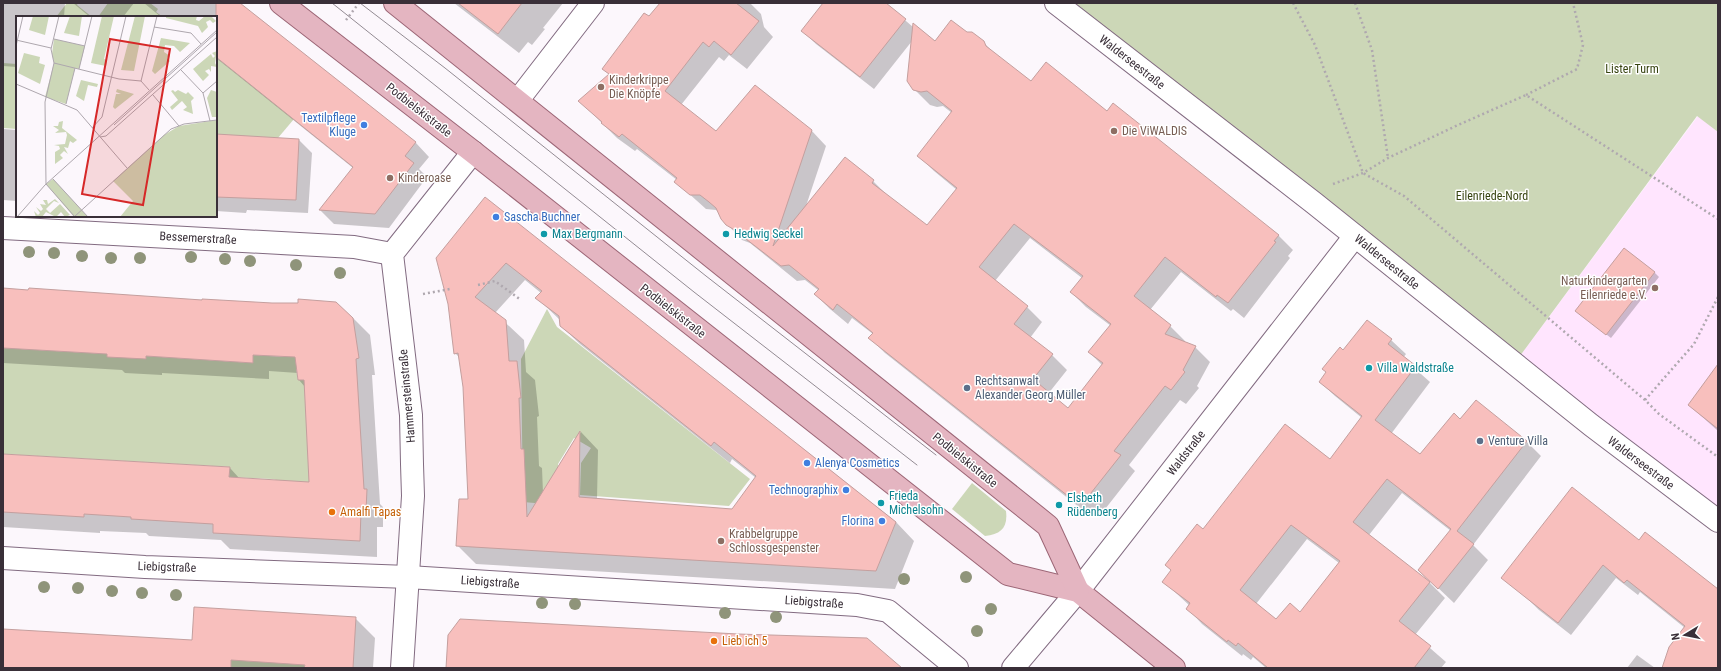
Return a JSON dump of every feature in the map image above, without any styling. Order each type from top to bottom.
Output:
[{"type":"main road","name":"Podbielskistraße","points":[[281,3],[473,152],[1008,574],[1078,591],[1174,668]]},
{"type":"main road","name":"Podbielskistraße","points":[[395,3],[1048,526],[1078,591]]},
{"type":"street","points":[[518,100],[593,3]]},
{"type":"street","name":"Walderseestraße","points":[[1056,3],[1314,203],[1590,425],[1718,521]]},
{"type":"street","points":[[392,254],[473,152]]},
{"type":"street","name":"Bessemerstraße","points":[[3,228],[354,247],[392,254]]},
{"type":"street","name":"Waldstraße","points":[[1013,668],[1078,591],[1355,236]]},
{"type":"street","name":"Hammersteinstraße","points":[[392,254],[411,415],[413,496],[402,668]]},
{"type":"street","name":"Liebigstraße","points":[[3,558],[145,567],[408,577],[857,605],[888,611],[957,668]]},
{"type":"path","points":[[1293,3],[1315,45],[1363,173],[1404,196],[1645,400],[1659,414],[1718,457]]},
{"type":"path","points":[[1355,3],[1372,50],[1388,158]]},
{"type":"path","points":[[1314,203],[1328,185],[1363,173],[1388,158],[1577,70],[1583,45],[1573,3]]},
{"type":"path","points":[[1526,95],[1718,219]]},
{"type":"path","points":[[478,284],[495,281],[521,300]]},
{"type":"path","points":[[428,293],[450,289]]},
{"type":"path","points":[[1645,400],[1694,344],[1718,297]]},
{"type":"shaded area","points":[[1698,116],[1718,132],[1718,521],[1514,364]]},
{"type":"green space","points":[[67,3],[78,3],[77,5],[91,16],[57,16]]},
{"type":"green space","points":[[108,3],[150,3],[158,9],[156,12],[162,16],[99,16]]},
{"type":"green space","name":"Eilenriede-Nord","points":[[1056,3],[1718,3],[1718,132],[1697,116],[1514,364]]},
{"type":"green space","points":[[217,58],[294,119],[272,145],[217,134]]},
{"type":"green space","points":[[3,63],[16,64],[16,129],[3,128]]},
{"type":"green space","points":[[547,309],[557,327],[750,479],[729,506],[580,495],[581,463],[591,448],[574,438],[558,464],[558,505],[523,502],[521,359]]},
{"type":"green space","points":[[3,348],[107,354],[107,357],[146,356],[252,363],[253,355],[284,357],[284,351],[304,351],[303,366],[296,368],[298,380],[305,380],[315,493],[273,479],[229,477],[230,467],[3,454]]},
{"type":"green space","points":[[972,483],[1006,511],[1006,522],[1002,529],[995,534],[985,536],[952,509]]},
{"type":"green space","points":[[305,659],[304,668],[231,668],[231,660]]},
{"type":"building","points":[[216,3],[240,3],[416,142],[405,156],[414,163],[375,214],[319,210],[353,167],[217,58]]},
{"type":"building","points":[[458,3],[522,3],[498,34]]},
{"type":"building","points":[[660,3],[736,3],[759,21],[731,55],[714,41],[709,47],[703,42],[665,91],[716,131],[755,85],[812,130],[773,246],[845,157],[874,180],[872,183],[927,225],[957,188],[917,156],[952,111],[927,91],[921,92],[913,90],[907,81],[913,23],[935,41],[951,20],[967,32],[972,32],[984,41],[986,46],[1031,81],[1046,62],[1107,111],[1113,103],[1279,235],[1274,241],[1276,242],[1228,303],[1217,295],[1216,297],[1165,257],[1134,296],[1171,325],[1165,334],[1196,346],[1183,370],[1185,372],[1171,390],[1165,386],[1114,451],[1121,455],[1087,498],[1073,500],[868,338],[873,333],[856,319],[837,304],[833,310],[814,294],[819,289],[789,265],[781,266],[726,225],[721,219],[716,208],[709,202],[700,195],[690,195],[674,182],[677,178],[622,134],[619,137],[601,123],[602,122],[578,101],[609,74],[602,69],[644,13],[649,16]],"holes":[[[1014,224],[1083,276],[1070,292],[1111,324],[1088,352],[1103,363],[1068,408],[1033,379],[1053,354],[1014,324],[1028,306],[979,267]]]},
{"type":"building","points":[[823,3],[886,3],[906,19],[860,77],[801,31]]},
{"type":"building","points":[[217,134],[299,139],[296,200],[217,197]]},
{"type":"building","points":[[485,197],[896,522],[876,571],[456,546],[459,499],[468,499],[463,387],[458,353],[454,354],[448,304],[436,258]],"holes":[[[506,263],[542,291],[535,298],[559,316],[560,326],[711,446],[714,442],[756,476],[732,509],[579,497],[580,431],[527,517],[524,449],[521,449],[519,398],[521,398],[517,361],[509,361],[506,320],[475,297]]]},
{"type":"building","points":[[1624,248],[1655,272],[1606,335],[1575,311]]},
{"type":"building","points":[[3,288],[28,290],[29,288],[202,300],[272,303],[298,303],[298,299],[336,302],[353,318],[359,358],[356,359],[364,489],[367,489],[366,511],[361,511],[360,541],[213,533],[213,524],[131,519],[131,517],[84,514],[84,517],[3,512],[3,454],[230,467],[229,477],[309,482],[304,380],[298,380],[295,357],[253,355],[253,363],[146,356],[146,359],[107,357],[107,354],[3,348]]},
{"type":"building","points":[[1367,320],[1392,339],[1388,344],[1416,366],[1375,420],[1420,454],[1454,413],[1460,419],[1476,400],[1527,441],[1457,531],[1474,544],[1438,589],[1418,570],[1451,529],[1387,479],[1353,522],[1430,582],[1399,621],[1431,646],[1414,668],[1268,668],[1238,643],[1236,646],[1228,640],[1227,642],[1186,609],[1190,603],[1162,582],[1171,570],[1165,565],[1197,524],[1203,529],[1285,424],[1330,459],[1362,416],[1319,382],[1326,372],[1322,369],[1340,347],[1343,350]],"holes":[[[1291,525],[1340,561],[1300,612],[1290,603],[1276,619],[1240,590]]]},
{"type":"building","points":[[1718,364],[1718,429],[1688,405]]},
{"type":"building","points":[[1572,487],[1639,540],[1645,532],[1718,589],[1718,668],[1662,668],[1669,647],[1685,626],[1627,580],[1624,583],[1603,565],[1558,623],[1501,578]]},
{"type":"building","points":[[194,607],[356,617],[353,668],[304,668],[305,665],[231,660],[231,668],[3,668],[3,629],[192,640]]},
{"type":"building","points":[[460,619],[738,634],[867,638],[902,668],[446,668],[448,635]]},
{"type":"tram line","points":[[332,3],[694,292],[917,465]]},
{"type":"tram line","points":[[360,3],[445,68],[706,276],[936,455]]},
{"type":"place","name":"Kinderkrippe Die Knöpfe","points":[[601,87]]},
{"type":"place","name":"Textilpflege Kluge","points":[[364,125]]},
{"type":"place","name":"Die ViWALDIS","points":[[1114,131]]},
{"type":"place","name":"Kinderoase","points":[[390,178]]},
{"type":"place","name":"Sascha Buchner","points":[[496,217]]},
{"type":"place","name":"Max Bergmann","points":[[544,234]]},
{"type":"place","name":"Hedwig Seckel","points":[[726,234]]},
{"type":"place","name":"Naturkindergarten Eilenriede e.V.","points":[[1655,288]]},
{"type":"place","name":"Villa Waldstraße","points":[[1369,368]]},
{"type":"place","name":"Rechtsanwalt Alexander Georg Müller","points":[[967,388]]},
{"type":"place","name":"Venture Villa","points":[[1480,441]]},
{"type":"place","name":"Alenya Cosmetics","points":[[807,463]]},
{"type":"place","name":"Technographix","points":[[846,490]]},
{"type":"place","name":"Frieda Michelsohn","points":[[881,503]]},
{"type":"place","name":"Elsbeth Rüdenberg","points":[[1059,505]]},
{"type":"place","name":"Amalfi Tapas","points":[[332,512]]},
{"type":"place","name":"Florina","points":[[882,521]]},
{"type":"place","name":"Krabbelgruppe Schlossgespenster","points":[[721,541]]},
{"type":"place","name":"Lieb ich 5","points":[[714,641]]},
{"type":"park label","name":"Lister Turm","points":[[1632,69]]}]
